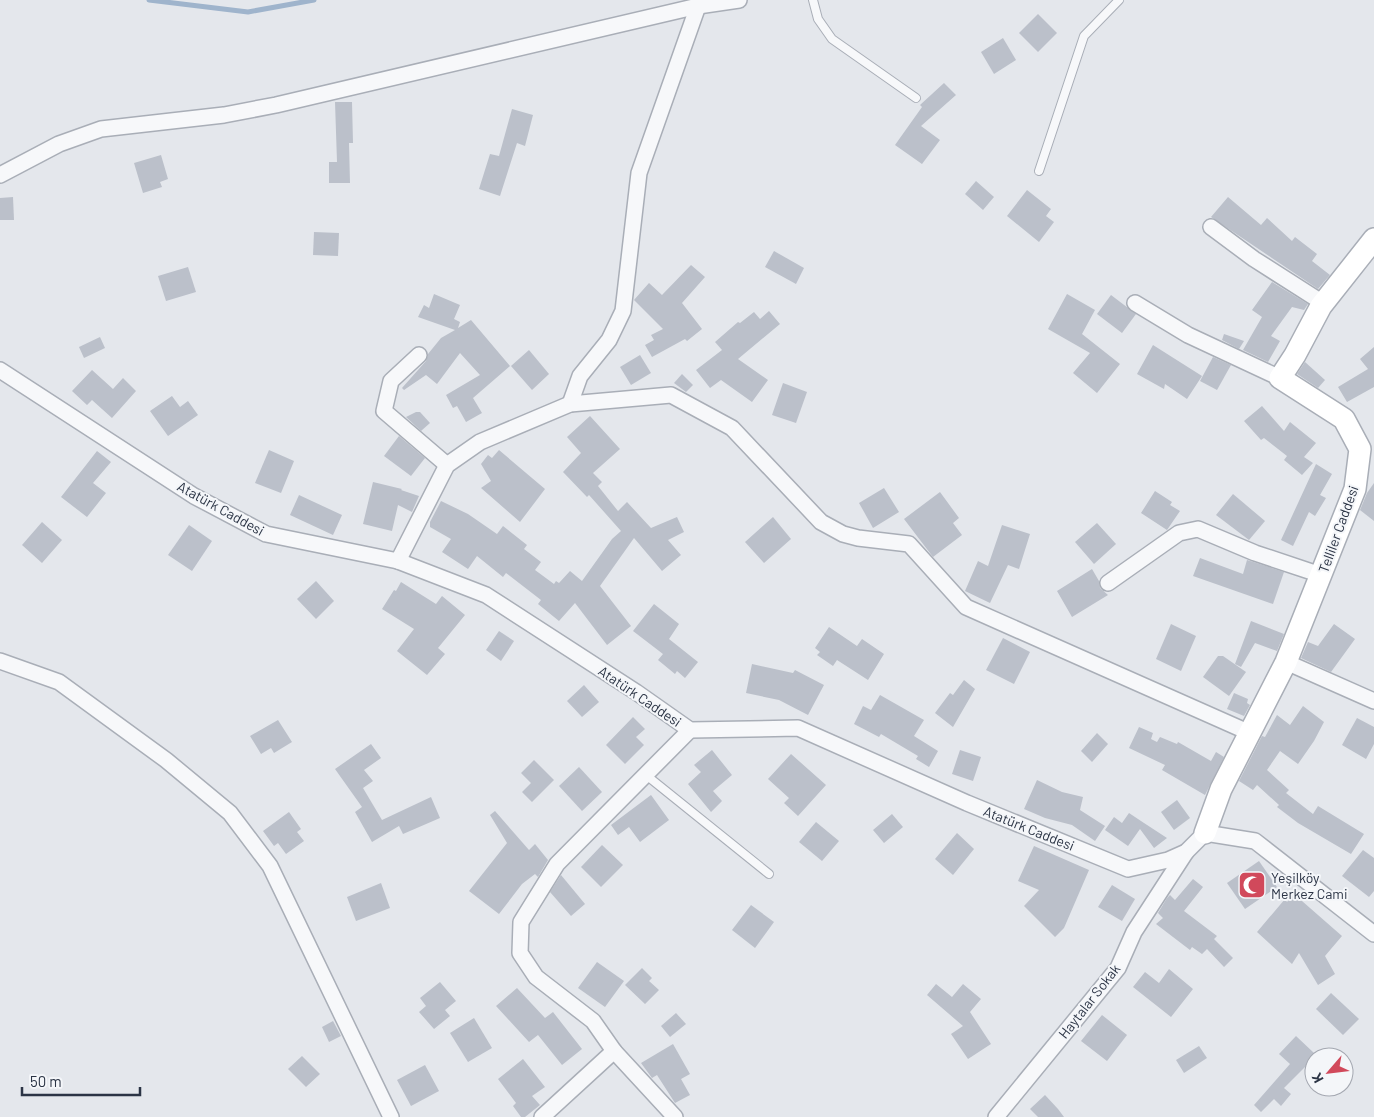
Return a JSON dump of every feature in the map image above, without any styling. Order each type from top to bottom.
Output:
[{"type":"street","points":[[0,175],[59,144],[101,130],[224,115],[276,105],[698,6],[739,0]]},
{"type":"street","points":[[570,404],[580,376],[609,340],[622,311],[639,173],[698,6]]},
{"type":"street","points":[[1211,227],[1254,260],[1323,303]]},
{"type":"street","points":[[1135,303],[1188,335],[1280,378],[1323,303],[1374,239]]},
{"type":"street","points":[[420,354],[390,381],[384,411],[447,465]]},
{"type":"street","name":"Atatürk Caddesi","points":[[0,370],[194,496],[266,534],[398,561],[486,595],[636,692],[690,730],[798,728],[968,803],[1128,869],[1168,860],[1186,852],[1205,833]]},
{"type":"street","name":"Telliler Caddesi","points":[[1205,833],[1221,789],[1248,732],[1286,662],[1355,489],[1367,448],[1344,419],[1280,378]]},
{"type":"street","points":[[398,561],[447,465],[480,442],[570,404],[671,395],[732,428],[821,522],[843,534],[908,544],[966,607],[1248,732]]},
{"type":"street","points":[[1108,583],[1179,534],[1198,529],[1255,553],[1321,575]]},
{"type":"street","points":[[0,661],[59,682],[166,760],[230,814],[270,866],[390,1117]]},
{"type":"street","points":[[1286,662],[1374,702]]},
{"type":"street","points":[[675,1117],[614,1052],[593,1021],[536,977],[520,953],[521,922],[558,864],[690,730]]},
{"type":"street","points":[[1205,833],[1255,841],[1374,934]]},
{"type":"street","name":"Haytalar Sokak","points":[[996,1117],[1118,968],[1134,932],[1186,852]]},
{"type":"street","points":[[542,1117],[614,1052]]},
{"type":"lane","points":[[813,0],[818,19],[832,39],[916,98]]},
{"type":"lane","points":[[1040,171],[1084,36],[1119,0]]},
{"type":"lane","points":[[646,775],[769,874]]},
{"type":"building","points":[[1038,14],[1057,33],[1038,52],[1019,33]]},
{"type":"building","points":[[1003,38],[1016,60],[994,74],[981,52]]},
{"type":"building","points":[[944,83],[956,95],[921,126],[940,140],[922,164],[895,145],[922,107],[920,105]]},
{"type":"building","points":[[335,102],[352,102],[353,143],[349,143],[350,183],[329,183],[329,162],[337,162]]},
{"type":"building","points":[[512,109],[533,115],[525,146],[517,143],[500,196],[479,189],[490,154],[499,156]]},
{"type":"building","points":[[161,155],[168,179],[160,182],[162,187],[143,193],[134,163]]},
{"type":"building","points":[[976,181],[994,197],[983,210],[965,194]]},
{"type":"building","points":[[1027,190],[1051,209],[1046,216],[1054,222],[1039,242],[1007,216]]},
{"type":"building","points":[[13,197],[14,220],[0,220],[0,198]]},
{"type":"building","points":[[1228,197],[1261,225],[1267,218],[1292,241],[1295,237],[1317,254],[1312,261],[1330,275],[1318,289],[1211,217]]},
{"type":"building","points":[[314,232],[339,233],[338,256],[313,255]]},
{"type":"building","points":[[774,251],[804,268],[796,284],[765,267]]},
{"type":"building","points":[[691,265],[705,277],[682,303],[702,329],[687,341],[685,339],[652,357],[645,345],[654,340],[651,335],[663,329],[634,300],[649,283],[662,295]]},
{"type":"building","points":[[188,267],[196,292],[166,301],[158,276]]},
{"type":"building","points":[[1272,282],[1308,304],[1304,310],[1292,307],[1271,336],[1280,341],[1268,362],[1243,350],[1262,317],[1252,310]]},
{"type":"building","points":[[434,294],[460,305],[454,319],[460,322],[458,328],[471,320],[510,366],[473,398],[482,413],[466,422],[457,406],[453,408],[446,395],[480,375],[460,353],[437,384],[426,375],[404,390],[402,388],[426,361],[428,354],[441,338],[455,330],[418,317],[424,305],[429,308]]},
{"type":"building","points":[[1067,294],[1095,310],[1082,334],[1120,364],[1097,393],[1073,373],[1090,353],[1048,329]]},
{"type":"building","points":[[1111,295],[1136,314],[1122,333],[1097,314]]},
{"type":"building","points":[[769,311],[780,324],[738,359],[768,380],[752,402],[721,380],[710,388],[696,370],[722,350],[715,342],[738,322],[740,323],[754,312],[760,319]]},
{"type":"building","points":[[1224,334],[1244,341],[1239,349],[1222,340]]},
{"type":"building","points":[[100,337],[105,348],[84,358],[79,347]]},
{"type":"building","points":[[1153,345],[1202,376],[1187,399],[1165,384],[1164,389],[1137,374]]},
{"type":"building","points":[[1374,347],[1374,387],[1347,402],[1338,387],[1368,369],[1360,359]]},
{"type":"building","points":[[529,350],[549,374],[532,390],[511,366]]},
{"type":"building","points":[[640,355],[651,373],[631,385],[620,367]]},
{"type":"building","points":[[1213,357],[1231,365],[1217,390],[1200,381]]},
{"type":"building","points":[[1305,362],[1325,380],[1318,388],[1297,374]]},
{"type":"building","points":[[92,370],[113,389],[123,378],[136,391],[112,418],[92,400],[87,405],[72,391]]},
{"type":"building","points":[[682,374],[693,385],[686,392],[674,383]]},
{"type":"building","points":[[783,383],[807,392],[796,423],[772,415]]},
{"type":"building","points":[[172,396],[180,407],[188,401],[198,415],[168,436],[150,411]]},
{"type":"building","points":[[1262,406],[1284,431],[1290,422],[1316,443],[1304,457],[1313,463],[1302,475],[1284,460],[1287,456],[1264,438],[1261,440],[1244,421]]},
{"type":"building","points":[[420,412],[430,423],[421,431],[406,417]]},
{"type":"building","points":[[590,416],[620,449],[593,473],[602,482],[598,486],[618,511],[627,502],[651,528],[677,517],[684,532],[668,540],[681,555],[662,571],[634,538],[600,586],[631,626],[607,645],[575,603],[559,621],[538,604],[541,600],[506,573],[503,577],[477,556],[468,569],[442,552],[451,539],[430,527],[430,522],[441,501],[468,514],[497,534],[503,526],[527,545],[524,549],[541,562],[535,570],[554,584],[556,581],[559,583],[570,571],[582,581],[612,539],[621,531],[589,495],[587,497],[563,472],[581,453],[567,437]]},
{"type":"building","points":[[399,436],[425,458],[411,476],[384,456]]},
{"type":"building","points":[[269,450],[294,461],[281,493],[255,483]]},
{"type":"building","points":[[499,450],[545,489],[520,522],[481,488],[491,481],[481,464],[488,455],[492,458]]},
{"type":"building","points":[[97,451],[111,462],[93,483],[106,493],[87,517],[61,497]]},
{"type":"building","points":[[1316,464],[1332,474],[1320,495],[1326,498],[1315,516],[1309,512],[1293,546],[1281,540]]},
{"type":"building","points":[[373,482],[402,489],[419,496],[412,512],[398,505],[392,531],[363,524]]},
{"type":"building","points":[[1374,483],[1374,521],[1360,510],[1367,493]]},
{"type":"building","points":[[884,488],[899,512],[873,528],[859,503]]},
{"type":"building","points":[[1155,491],[1172,502],[1170,505],[1180,511],[1167,530],[1141,513]]},
{"type":"building","points":[[940,492],[959,518],[953,523],[962,535],[933,557],[904,519]]},
{"type":"building","points":[[1233,494],[1265,521],[1249,540],[1216,515]]},
{"type":"building","points":[[299,495],[342,515],[333,535],[290,515]]},
{"type":"building","points":[[773,517],[791,539],[764,563],[745,542]]},
{"type":"building","points":[[42,522],[62,540],[42,563],[22,545]]},
{"type":"building","points":[[1097,523],[1116,544],[1094,564],[1075,542]]},
{"type":"building","points":[[189,525],[212,541],[192,571],[168,555]]},
{"type":"building","points":[[1002,525],[1030,534],[1019,569],[1008,565],[990,603],[965,591],[978,561],[988,566]]},
{"type":"building","points":[[1200,558],[1243,574],[1247,560],[1284,572],[1273,604],[1193,576]]},
{"type":"building","points":[[1092,569],[1099,581],[1100,588],[1108,595],[1072,617],[1057,591]]},
{"type":"building","points":[[316,581],[334,601],[316,619],[297,599]]},
{"type":"building","points":[[401,582],[436,604],[442,596],[465,615],[438,648],[445,654],[427,675],[397,651],[414,629],[382,609]]},
{"type":"building","points":[[654,604],[679,624],[669,639],[698,662],[685,678],[677,671],[675,674],[658,660],[663,654],[633,631]]},
{"type":"building","points":[[1251,621],[1284,634],[1277,651],[1255,643],[1241,667],[1235,664]]},
{"type":"building","points":[[1171,624],[1196,636],[1181,671],[1156,659]]},
{"type":"building","points":[[1334,624],[1355,639],[1331,672],[1301,658],[1308,642],[1318,646]]},
{"type":"building","points":[[829,627],[857,646],[862,639],[884,654],[868,680],[837,660],[833,666],[817,655],[820,652],[815,648]]},
{"type":"building","points":[[499,631],[514,641],[501,661],[486,650]]},
{"type":"building","points":[[1003,638],[1030,652],[1014,684],[986,670]]},
{"type":"building","points":[[1218,656],[1223,656],[1246,672],[1229,696],[1203,677]]},
{"type":"building","points":[[752,664],[793,673],[795,670],[824,685],[808,715],[779,700],[746,693]]},
{"type":"building","points":[[964,680],[975,689],[953,727],[935,713],[950,693],[953,695]]},
{"type":"building","points":[[584,685],[599,702],[582,717],[567,701]]},
{"type":"building","points":[[1234,693],[1248,699],[1247,703],[1250,705],[1244,716],[1227,709]]},
{"type":"building","points":[[880,695],[924,720],[914,736],[938,751],[929,767],[916,759],[918,756],[881,734],[879,737],[854,724],[863,706],[871,710]]},
{"type":"building","points":[[1303,706],[1324,722],[1314,741],[1298,764],[1280,751],[1267,770],[1289,790],[1286,793],[1313,814],[1318,806],[1364,834],[1351,854],[1298,823],[1277,807],[1279,805],[1257,785],[1253,790],[1239,781],[1262,736],[1265,737],[1277,715],[1290,725]]},
{"type":"building","points":[[633,717],[645,729],[636,737],[644,745],[625,764],[606,745]]},
{"type":"building","points":[[1357,718],[1374,727],[1374,744],[1366,759],[1342,745]]},
{"type":"building","points":[[278,720],[292,742],[274,753],[271,748],[261,754],[250,736]]},
{"type":"building","points":[[1139,727],[1153,733],[1151,739],[1157,742],[1160,737],[1177,744],[1178,742],[1211,761],[1216,752],[1224,757],[1205,795],[1162,770],[1165,765],[1129,748]]},
{"type":"building","points":[[1097,733],[1108,744],[1092,762],[1081,751]]},
{"type":"building","points":[[371,744],[381,758],[364,770],[373,781],[363,788],[382,820],[431,797],[440,818],[403,834],[399,826],[372,842],[355,812],[362,807],[335,769]]},
{"type":"building","points":[[712,750],[732,775],[713,791],[722,801],[711,812],[688,784],[701,772],[694,765]]},
{"type":"building","points":[[960,750],[981,757],[973,781],[952,774]]},
{"type":"building","points":[[791,754],[826,785],[798,816],[784,803],[789,798],[768,779]]},
{"type":"building","points":[[534,760],[554,780],[532,802],[522,792],[531,783],[521,773]]},
{"type":"building","points":[[579,767],[602,792],[582,811],[559,786]]},
{"type":"building","points":[[1037,780],[1062,792],[1083,797],[1080,810],[1105,826],[1095,841],[1072,825],[1045,818],[1024,809]]},
{"type":"building","points":[[651,795],[669,820],[640,842],[629,827],[618,835],[611,825]]},
{"type":"building","points":[[1177,800],[1190,818],[1174,830],[1161,812]]},
{"type":"building","points":[[495,811],[529,850],[535,844],[548,860],[538,877],[535,874],[522,884],[499,914],[469,891],[507,843],[490,815]]},
{"type":"building","points":[[289,812],[301,829],[297,832],[304,841],[286,854],[278,843],[274,846],[263,831]]},
{"type":"building","points":[[1129,813],[1167,838],[1154,848],[1140,829],[1128,846],[1105,830],[1114,817],[1122,823]]},
{"type":"building","points":[[892,814],[903,827],[884,843],[873,830]]},
{"type":"building","points":[[816,822],[839,841],[822,861],[799,842]]},
{"type":"building","points":[[957,833],[974,849],[953,875],[935,859]]},
{"type":"building","points":[[602,845],[623,865],[601,887],[581,867]]},
{"type":"building","points":[[1034,846],[1089,870],[1064,928],[1055,937],[1024,906],[1039,890],[1018,881]]},
{"type":"building","points":[[1363,850],[1374,858],[1374,891],[1369,897],[1342,876]]},
{"type":"building","name":"Yeşilköy Merkez Cami","points":[[1259,861],[1277,887],[1245,909],[1227,883]]},
{"type":"building","points":[[561,875],[585,904],[571,916],[550,892]]},
{"type":"building","points":[[1193,879],[1203,887],[1184,911],[1217,936],[1214,939],[1233,958],[1224,967],[1207,949],[1202,954],[1192,947],[1190,950],[1156,924],[1163,918],[1158,913],[1167,898],[1170,895],[1175,900]]},
{"type":"building","points":[[381,883],[390,908],[356,921],[347,897]]},
{"type":"building","points":[[1112,885],[1135,899],[1122,921],[1098,907]]},
{"type":"building","points":[[1294,894],[1342,936],[1325,956],[1335,974],[1318,985],[1299,953],[1292,964],[1257,932],[1285,899],[1287,902]]},
{"type":"building","points":[[751,905],[774,922],[755,948],[732,930]]},
{"type":"building","points":[[597,962],[624,981],[605,1007],[578,988]]},
{"type":"building","points":[[642,968],[652,978],[649,981],[659,990],[645,1004],[625,985]]},
{"type":"building","points":[[1169,969],[1193,989],[1171,1017],[1133,987],[1145,972],[1159,983]]},
{"type":"building","points":[[440,982],[456,1001],[445,1010],[450,1016],[434,1029],[419,1012],[426,1006],[420,998]]},
{"type":"building","points":[[936,984],[952,997],[963,984],[981,999],[970,1012],[991,1044],[968,1059],[951,1034],[963,1026],[927,995]]},
{"type":"building","points":[[517,988],[545,1018],[553,1012],[582,1049],[562,1065],[538,1035],[529,1042],[496,1006]]},
{"type":"building","points":[[1331,993],[1359,1019],[1343,1035],[1316,1009]]},
{"type":"building","points":[[676,1013],[686,1024],[670,1037],[661,1026]]},
{"type":"building","points":[[1102,1015],[1127,1035],[1107,1061],[1081,1041]]},
{"type":"building","points":[[474,1018],[492,1048],[468,1062],[450,1033]]},
{"type":"building","points":[[333,1021],[341,1036],[329,1042],[322,1027]]},
{"type":"building","points":[[1296,1036],[1308,1047],[1304,1047],[1304,1068],[1284,1088],[1291,1094],[1281,1106],[1274,1099],[1261,1112],[1254,1105],[1290,1064],[1279,1054]]},
{"type":"building","points":[[673,1044],[690,1074],[681,1079],[690,1095],[675,1103],[657,1075],[652,1078],[641,1063]]},
{"type":"building","points":[[1199,1046],[1207,1058],[1184,1073],[1176,1060]]},
{"type":"building","points":[[302,1056],[320,1074],[306,1087],[288,1069]]},
{"type":"building","points":[[523,1059],[545,1087],[532,1096],[540,1105],[525,1117],[521,1117],[513,1106],[516,1103],[498,1079]]},
{"type":"building","points":[[425,1065],[439,1091],[411,1106],[397,1080]]},
{"type":"building","points":[[1045,1095],[1064,1117],[1038,1117],[1030,1109]]},
{"type":"waterway","points":[[149,0],[248,12],[314,0]]},
{"type":"place","name":"Yeşilköy Merkez Cami","points":[[1252,885]]}]
